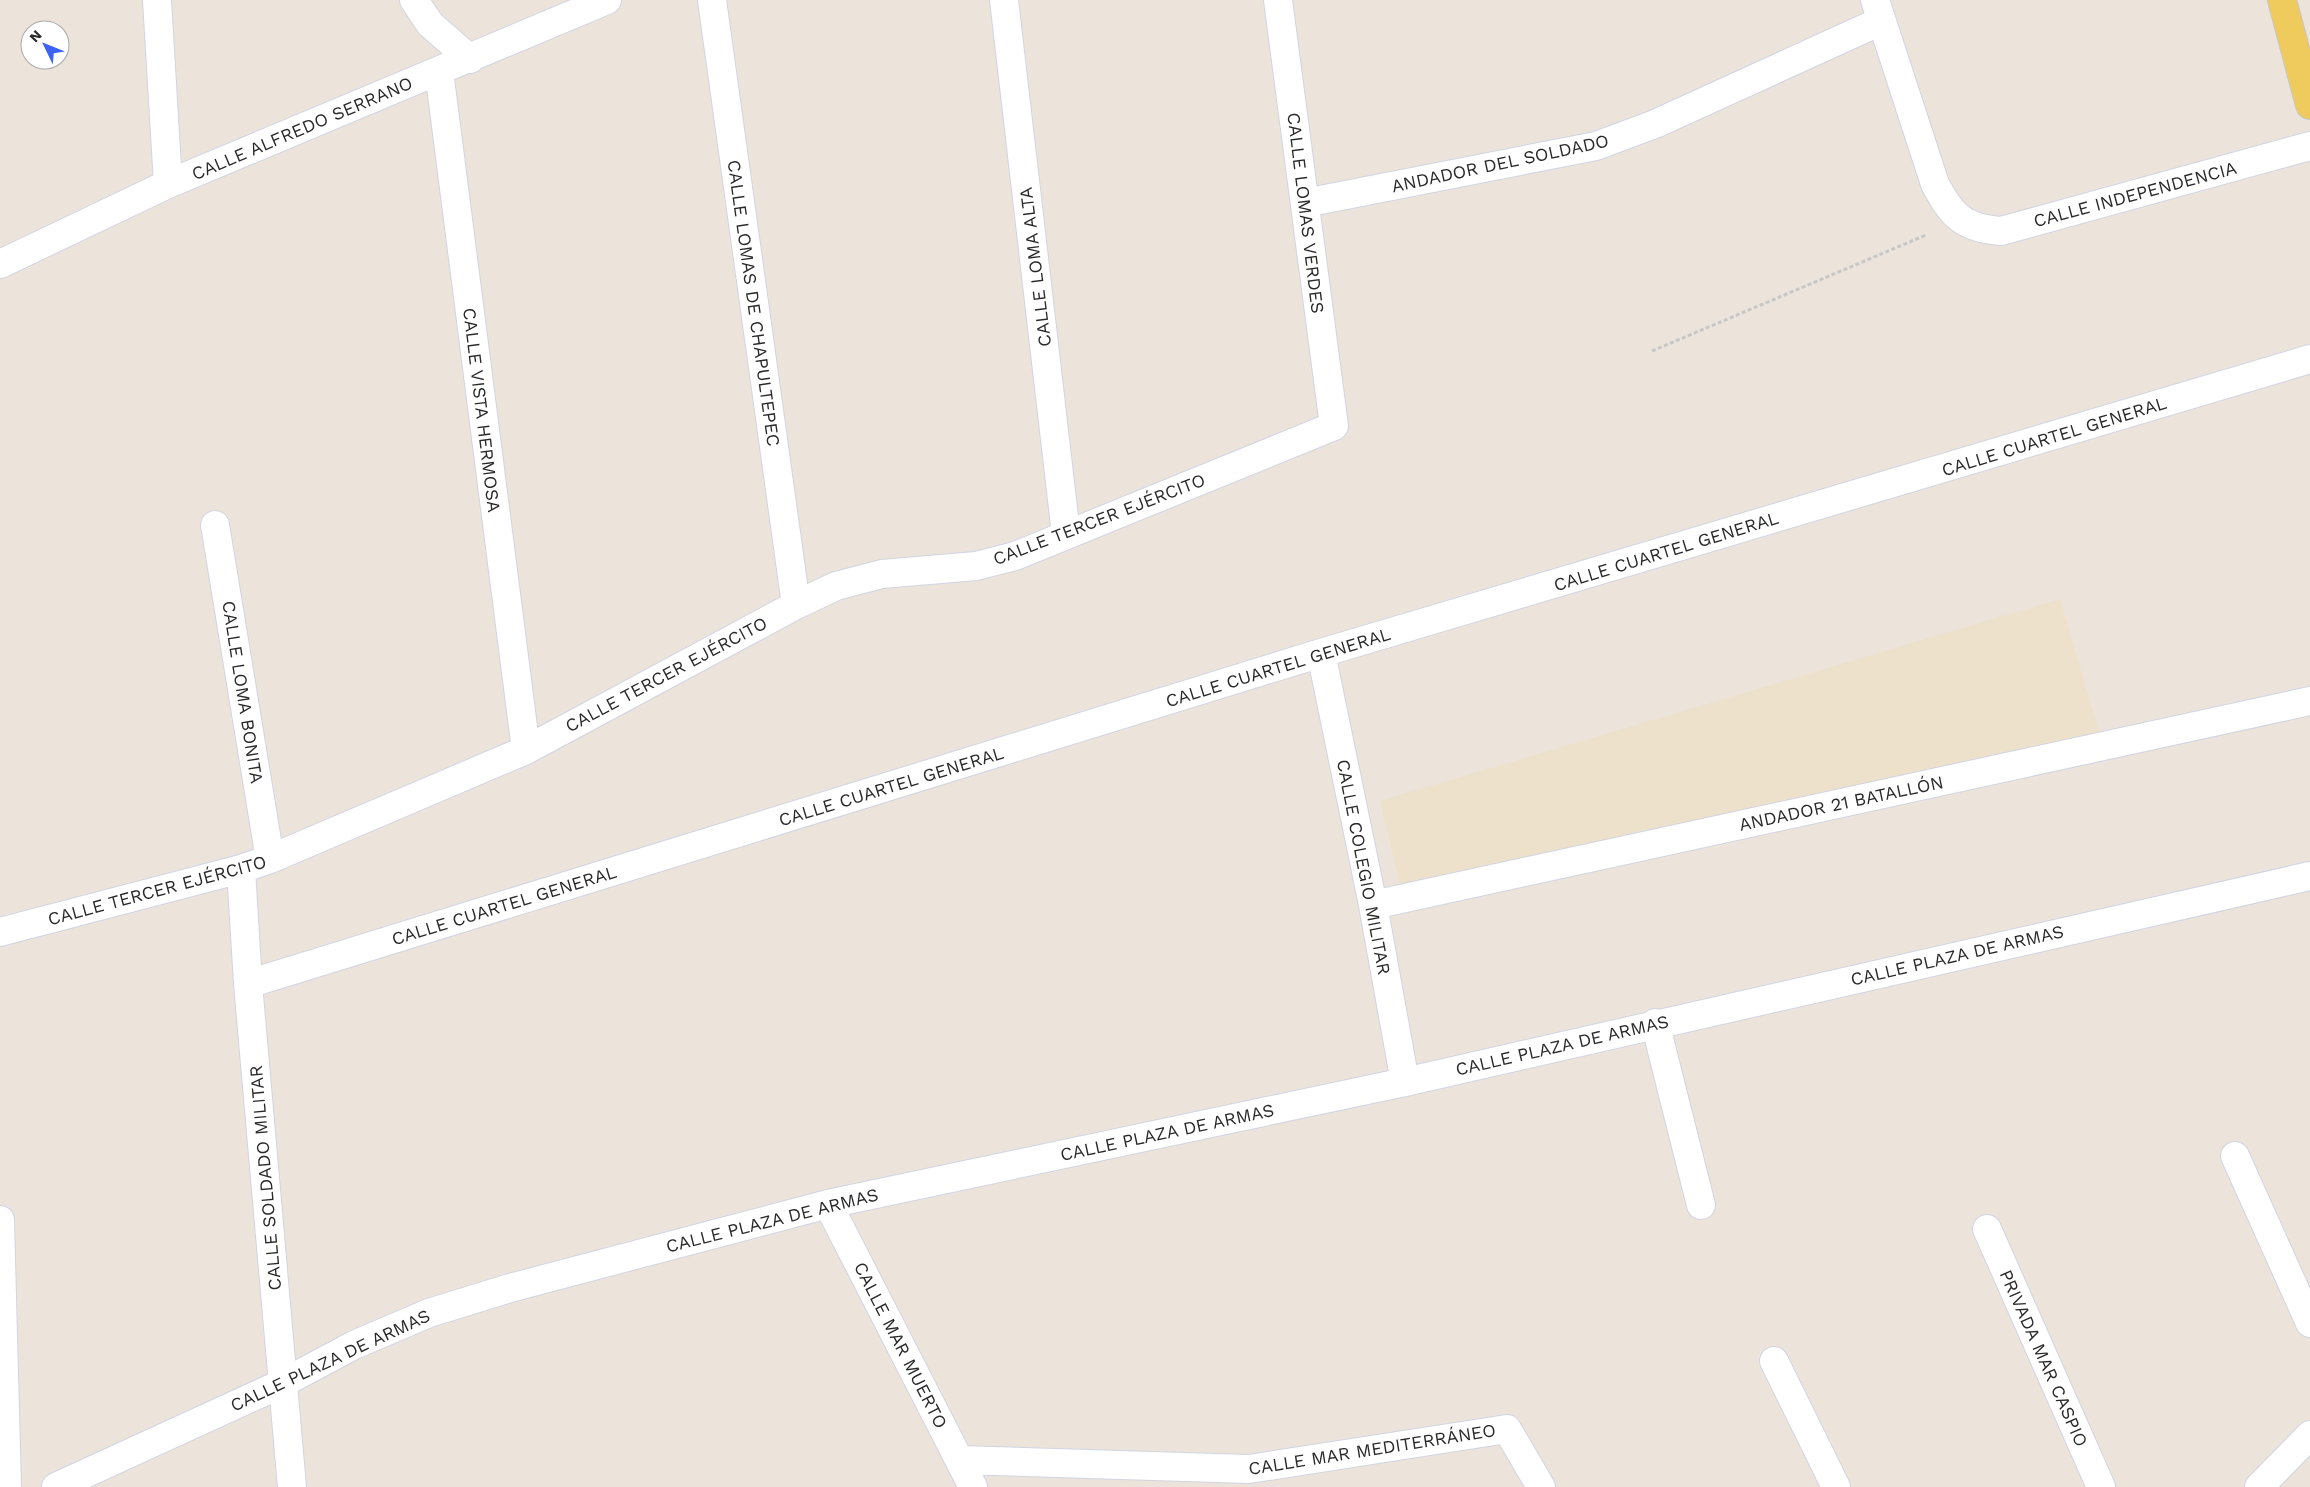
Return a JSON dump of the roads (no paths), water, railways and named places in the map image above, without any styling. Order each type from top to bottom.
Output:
[{"type":"main road","points":[[2282,0],[2310,105]]},
{"type":"street","points":[[157,0],[168,184]]},
{"type":"street","points":[[414,0],[430,24],[470,59]]},
{"type":"street","name":"CALLE ALFREDO SERRANO","points":[[0,264],[168,184],[607,0]]},
{"type":"street","name":"CALLE LOMAS DE CHAPULTEPEC","points":[[712,0],[796,605]]},
{"type":"street","name":"CALLE LOMA ALTA","points":[[1004,0],[1066,534]]},
{"type":"street","name":"CALLE LOMAS VERDES","points":[[1278,0],[1334,426]]},
{"type":"street","name":"ANDADOR DEL SOLDADO","points":[[1305,203],[1596,146],[1655,124],[1878,11]]},
{"type":"street","name":"CALLE INDEPENDENCIA","points":[[1878,11],[1935,184],[1944,202],[1961,220],[1979,229],[2001,230],[2310,146]]},
{"type":"street","name":"CALLE VISTA HERMOSA","points":[[439,71],[526,750]]},
{"type":"street","name":"CALLE CUARTEL GENERAL","points":[[248,984],[1321,654],[2310,359]]},
{"type":"street","name":"CALLE TERCER EJÉRCITO","points":[[0,932],[241,869],[270,858],[526,750],[796,605],[836,586],[882,574],[976,566],[1015,556],[1334,426]]},
{"type":"street","name":"CALLE LOMA BONITA","points":[[215,524],[270,858]]},
{"type":"street","name":"CALLE COLEGIO MILITAR","points":[[1321,654],[1373,905],[1405,1082]]},
{"type":"street","name":"ANDADOR 21 BATALLÓN","points":[[1373,905],[2310,701]]},
{"type":"street","name":"CALLE SOLDADO MILITAR","points":[[241,869],[248,984],[292,1487]]},
{"type":"street","name":"CALLE PLAZA DE ARMAS","points":[[56,1487],[283,1383],[354,1346],[430,1313],[510,1288],[828,1204],[1405,1082],[1655,1023],[2310,876]]},
{"type":"street","points":[[1655,1023],[1701,1205]]},
{"type":"street","points":[[2235,1156],[2310,1323]]},
{"type":"street","name":"CALLE MAR MUERTO","points":[[828,1204],[974,1487]]},
{"type":"street","points":[[0,1220],[7,1487]]},
{"type":"street","name":"PRIVADA MAR CASPIO","points":[[1986,1229],[2101,1487]]},
{"type":"street","points":[[1774,1361],[1836,1487]]},
{"type":"street","name":"CALLE MAR MEDITERRÁNEO","points":[[960,1460],[1253,1478],[1508,1429],[1541,1487]]},
{"type":"street","points":[[2260,1487],[2310,1435]]}]
